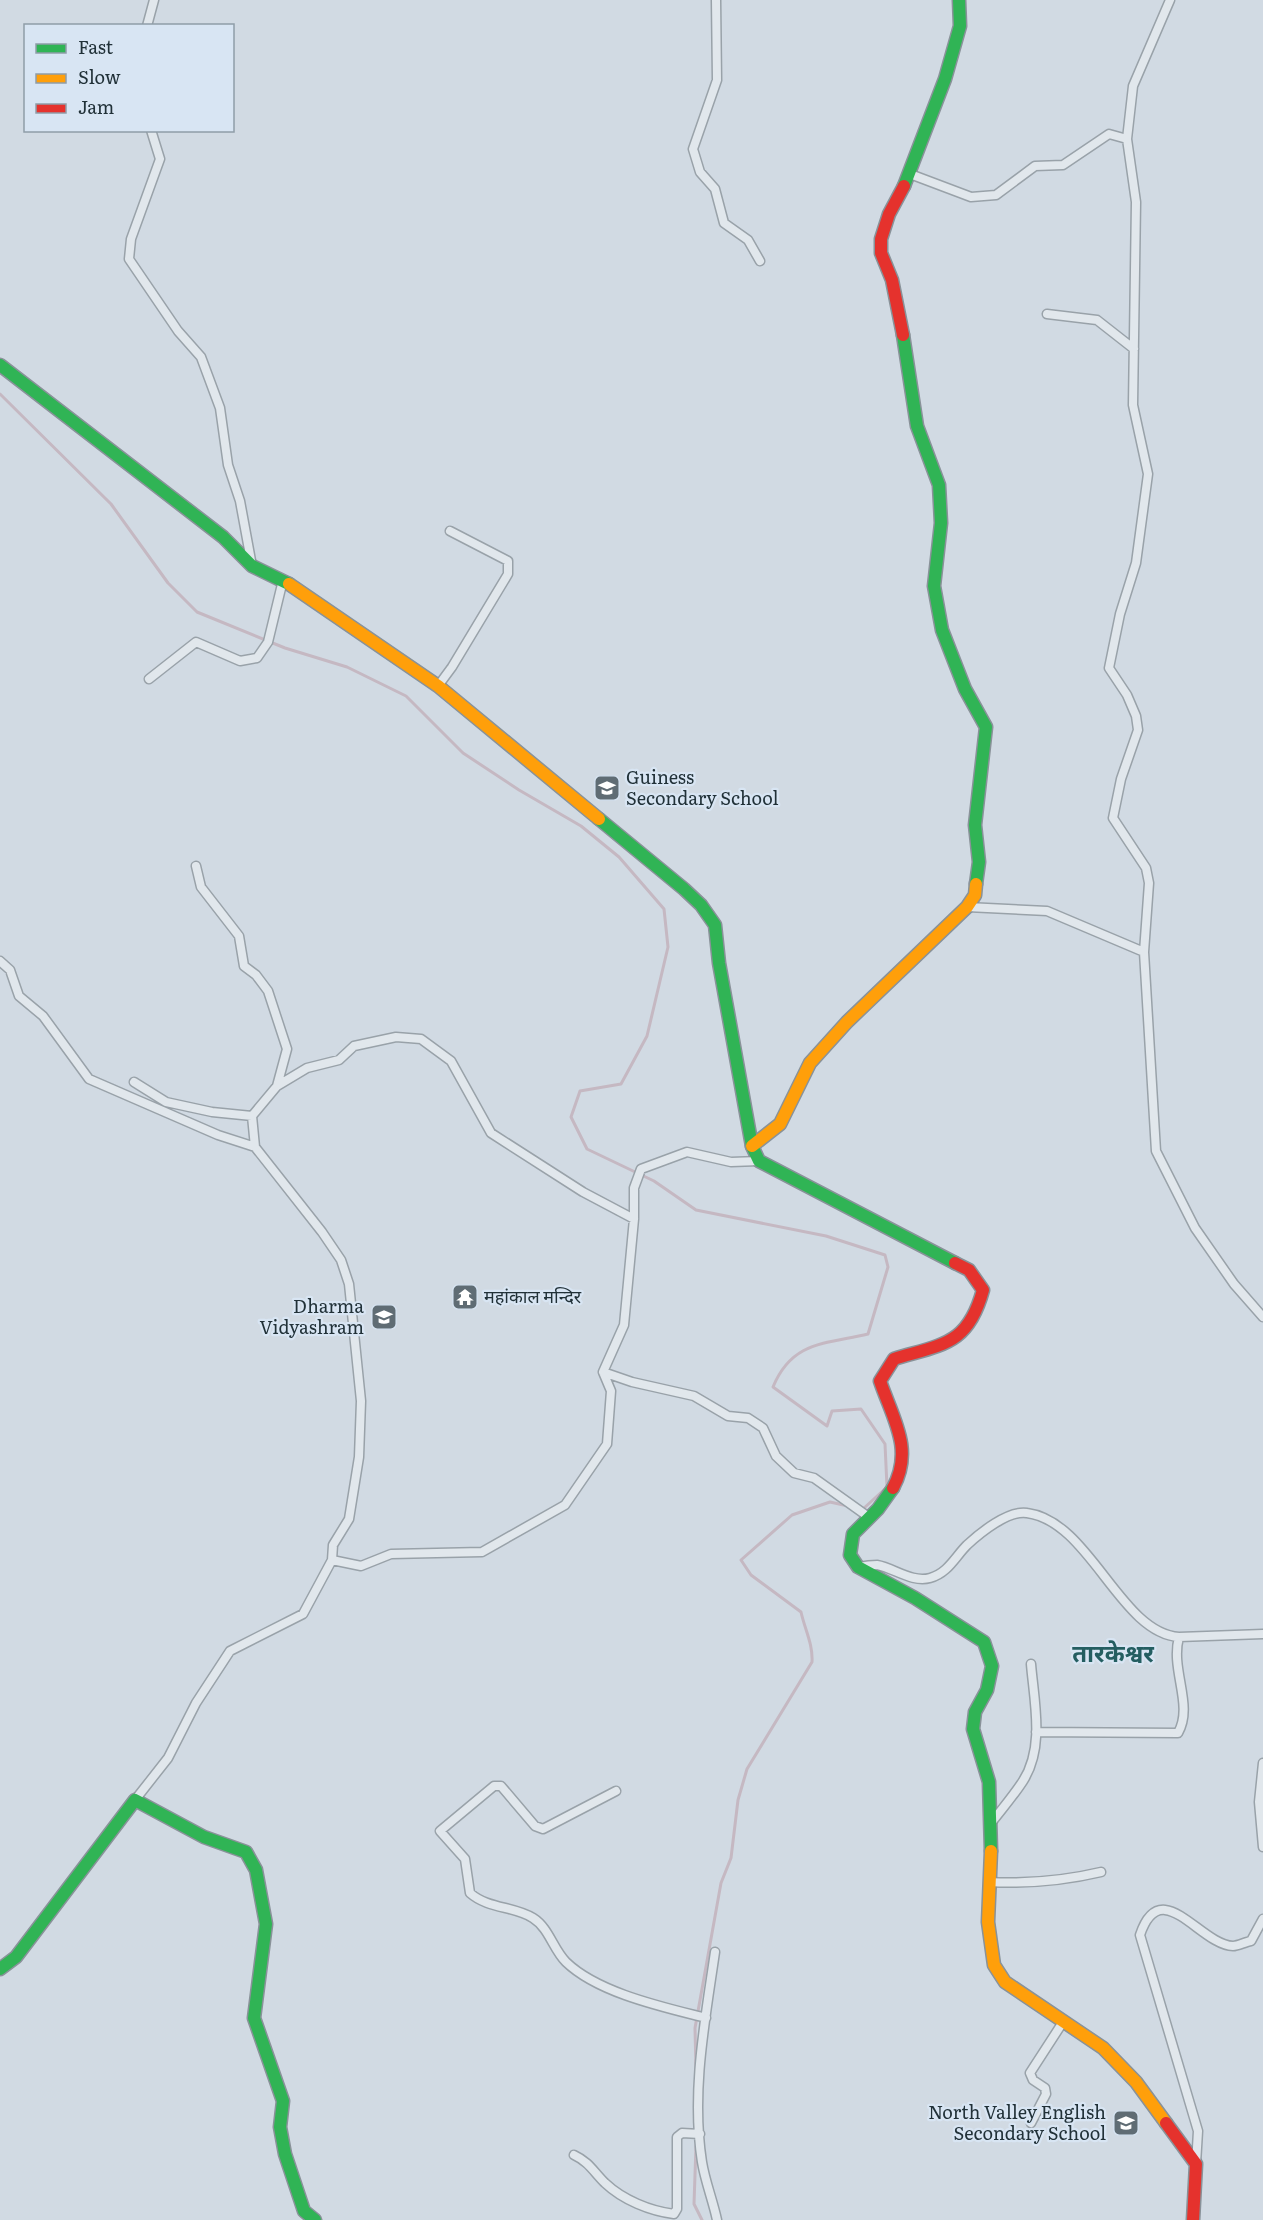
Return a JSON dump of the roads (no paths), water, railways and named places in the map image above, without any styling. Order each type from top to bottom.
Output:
[{"type":"street","points":[[148,24],[154,0]]},
{"type":"street","points":[[716,0],[717,80],[693,149],[700,172],[716,189],[724,223],[748,240],[760,261]]},
{"type":"street","points":[[752,1146],[780,1124],[810,1064],[847,1022],[967,907],[975,895],[979,862],[975,825],[986,727],[965,688],[942,630],[934,586],[941,523],[939,485],[917,426],[899,309],[892,280],[881,253],[881,240],[889,214],[910,174],[945,79],[960,26],[959,0]]},
{"type":"street","points":[[1170,0],[1133,86],[1127,139],[1136,202],[1133,405],[1148,474],[1136,563],[1120,614],[1109,668],[1127,695],[1136,716],[1138,730],[1121,779],[1113,818],[1146,868],[1149,883],[1144,951],[1156,1151],[1195,1228],[1234,1284],[1263,1317]]},
{"type":"street","points":[[152,132],[160,159],[132,239],[129,259],[178,331],[201,357],[220,408],[228,465],[240,501],[252,566]]},
{"type":"street","points":[[910,174],[971,197],[996,195],[1035,166],[1063,165],[1109,134],[1127,139]]},
{"type":"street","points":[[1047,314],[1097,320],[1134,349]]},
{"type":"street","points":[[0,365],[157,484],[223,537],[252,566],[284,580],[438,686],[701,905],[715,925],[719,963],[752,1146],[759,1161]]},
{"type":"street","points":[[438,686],[452,667],[508,574],[508,561],[450,531]]},
{"type":"street","points":[[149,680],[196,642],[240,661],[257,658],[268,642],[284,580]]},
{"type":"street","points":[[196,866],[201,887],[239,936],[244,966],[256,975],[268,991],[286,1049],[277,1086]]},
{"type":"street","points":[[967,907],[1047,911],[1144,951]]},
{"type":"street","points":[[0,961],[10,970],[19,996],[43,1016],[89,1079],[218,1135],[255,1148],[322,1232],[341,1260],[349,1284],[361,1401],[359,1457],[349,1519],[333,1545],[332,1560],[303,1614],[230,1651],[196,1703],[168,1758],[16,1957],[0,1969]]},
{"type":"street","points":[[255,1148],[252,1116],[277,1086],[307,1068],[339,1060],[354,1046],[396,1037],[421,1040],[451,1061],[491,1134],[583,1192],[634,1219]]},
{"type":"street","points":[[134,1082],[166,1102],[212,1112],[252,1116]]},
{"type":"street","points":[[332,1560],[361,1566],[391,1554],[482,1552],[564,1505],[607,1444],[611,1391],[603,1372],[624,1325],[634,1219],[634,1188],[641,1169],[687,1152],[731,1162],[759,1161],[969,1270],[983,1290],[976,1316],[951,1342],[894,1359],[880,1381],[904,1455],[897,1483],[866,1516],[853,1534],[850,1555],[858,1567],[915,1598],[984,1642],[992,1666],[987,1689],[975,1712],[972,1729],[989,1782],[992,1823],[988,1922],[994,1965],[1005,1982],[1103,2049],[1136,2082],[1196,2164]]},
{"type":"street","points":[[603,1372],[632,1382],[694,1396],[728,1416],[748,1418],[763,1428],[776,1456],[794,1473],[814,1478],[849,1501],[866,1516]]},
{"type":"street","points":[[858,1567],[876,1565],[906,1576],[927,1579],[940,1574],[967,1546],[1006,1519],[1023,1512],[1045,1516],[1063,1528],[1148,1623],[1170,1636],[1263,1634]]},
{"type":"street","points":[[1036,1732],[1178,1733],[1183,1725],[1184,1701],[1174,1653],[1179,1637]]},
{"type":"street","points":[[992,1823],[1025,1779],[1033,1758],[1036,1732],[1031,1664]]},
{"type":"street","points":[[1263,1763],[1259,1802],[1263,1847]]},
{"type":"street","points":[[615,1791],[543,1829],[535,1826],[501,1786],[494,1786],[440,1831],[465,1859],[470,1893],[495,1907],[534,1919],[542,1926],[566,1962],[597,1983],[667,2008],[706,2018]]},
{"type":"street","points":[[135,1800],[204,1838],[246,1852],[256,1870],[266,1924],[254,2018],[283,2101],[280,2127],[287,2164],[304,2211],[315,2220]]},
{"type":"street","points":[[989,1882],[1033,1884],[1067,1880],[1101,1872]]},
{"type":"street","points":[[1193,2220],[1198,2131],[1140,1935],[1144,1922],[1156,1911],[1170,1910],[1219,1942],[1233,1946],[1251,1941],[1263,1919]]},
{"type":"street","points":[[715,1952],[700,2052],[700,2134],[703,2164],[717,2220]]},
{"type":"street","points":[[1031,2123],[1046,2094],[1045,2088],[1032,2080],[1030,2073],[1063,2022]]},
{"type":"street","points":[[574,2155],[589,2162],[607,2185],[653,2211],[674,2214],[677,2210],[677,2137],[681,2133],[700,2134]]},
{"type":"waterway","points":[[0,394],[111,504],[168,583],[197,612],[285,648],[347,667],[406,696],[463,753],[519,790],[581,826],[619,857],[664,909],[668,947],[647,1036],[621,1084],[580,1091],[571,1117],[587,1149],[654,1181],[696,1210],[826,1236],[885,1255],[888,1267],[868,1334],[824,1343],[800,1353],[781,1372],[773,1387],[827,1426],[832,1411],[861,1409],[885,1444],[887,1487],[863,1509]]},
{"type":"waterway","points":[[696,2070],[695,2028],[721,1883],[731,1858],[738,1800],[747,1769],[812,1662],[810,1643],[801,1612],[751,1575],[741,1560],[792,1515],[830,1502],[848,1506]]},
{"type":"waterway","points":[[696,2146],[694,2204],[702,2220]]},
{"type":"place","name":"Guiness Secondary School","points":[[607,788]]},
{"type":"place","name":"महांकाल मन्दिर","points":[[465,1297]]},
{"type":"place","name":"Dharma Vidyashram","points":[[384,1317]]},
{"type":"place","name":"North Valley English Secondary School","points":[[1126,2123]]},
{"type":"district","name":"तारकेश्वर","points":[[1113,1654]]}]
